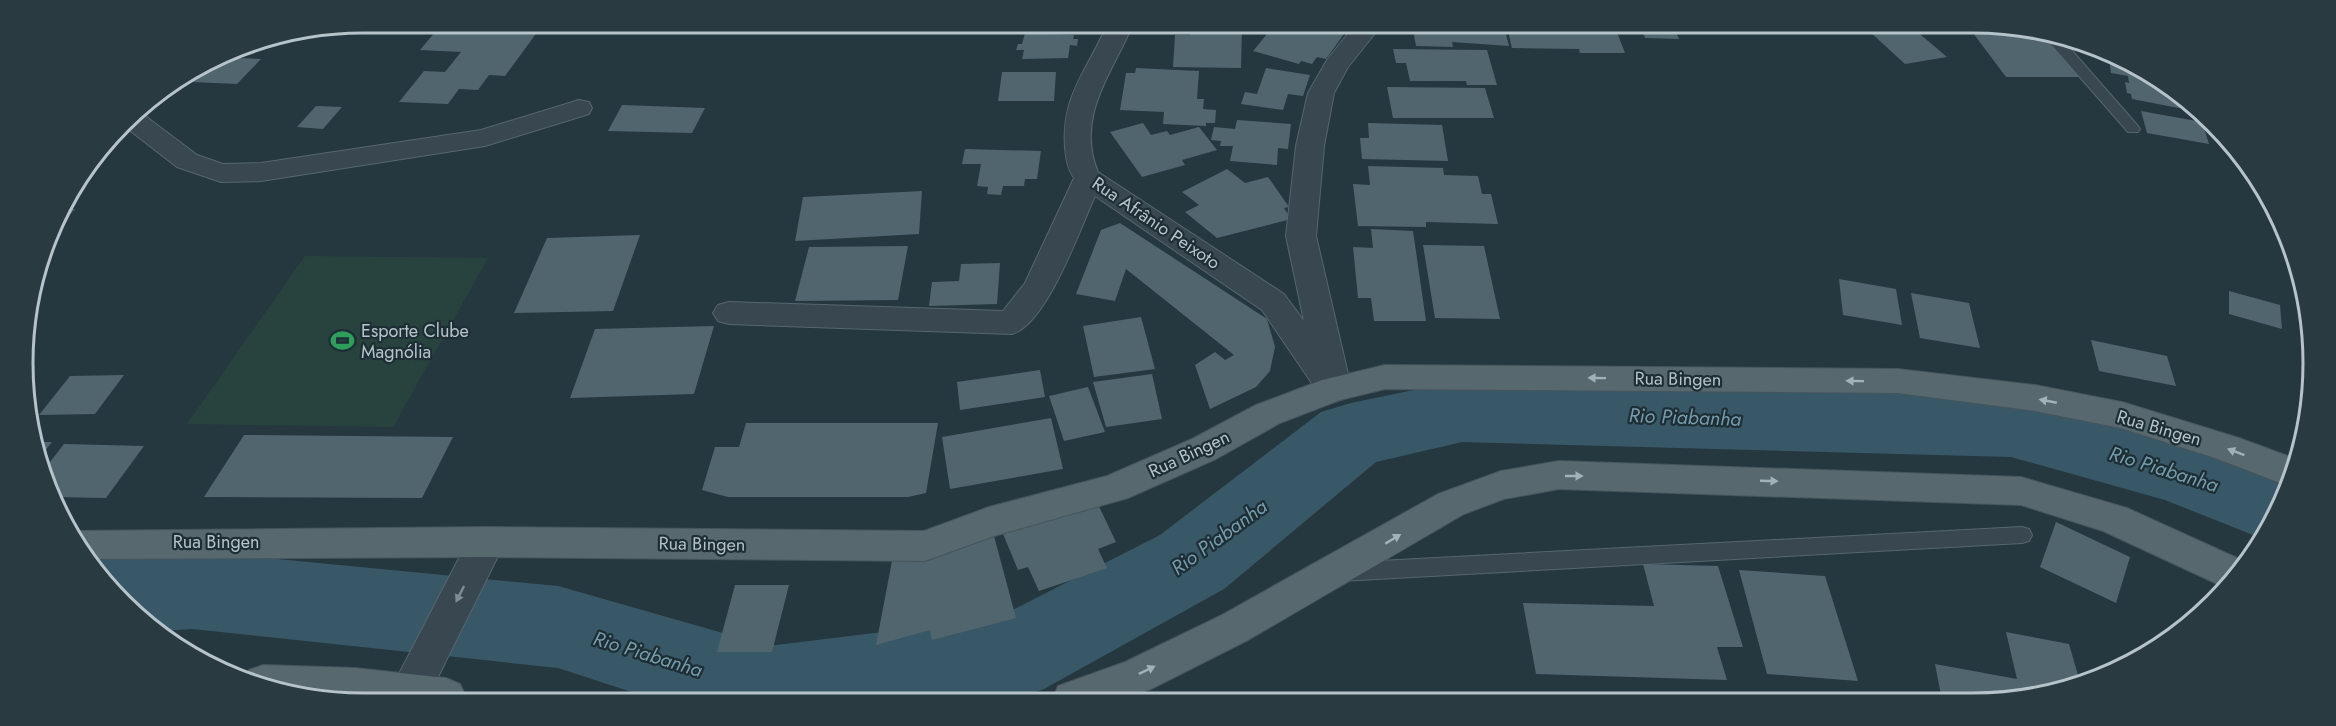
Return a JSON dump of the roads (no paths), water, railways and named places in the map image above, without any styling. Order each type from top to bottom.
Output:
[{"type":"main road","name":"Rua Bingen","points":[[88,544],[486,542],[926,546],[989,522],[1115,488],[1204,449],[1268,414],[1334,389],[1385,377],[1898,381],[2035,399],[2122,415],[2227,448],[2283,475]]},
{"type":"main road","points":[[1090,693],[1137,676],[1234,628],[1334,573],[1451,504],[1501,485],[1559,476],[2021,491],[2114,519],[2229,572]]},
{"type":"main road","points":[[285,684],[355,686],[406,693]]},
{"type":"street","name":"Rua Afrânio Peixoto","points":[[1117,33],[1084,90],[1075,126],[1083,171],[1088,178],[1273,302],[1334,389]]},
{"type":"street","points":[[1334,389],[1301,236],[1310,146],[1322,93],[1336,65],[1362,33]]},
{"type":"street","points":[[138,122],[187,161],[221,172],[261,172],[485,138],[579,108]]},
{"type":"street","points":[[729,313],[1012,324],[1039,287],[1088,178]]},
{"type":"street","points":[[422,693],[486,542]]},
{"type":"lane","points":[[2059,44],[2133,129]]},
{"type":"lane","points":[[1334,573],[2022,535]]},
{"type":"waterway","name":"Rio Piabanha","points":[[127,593],[193,590],[558,627],[768,691],[1010,659],[1192,562],[1351,435],[1462,411],[2011,425],[2184,472],[2271,506]]},
{"type":"place","name":"Esporte Clube Magnólia","points":[[343,341]]}]
